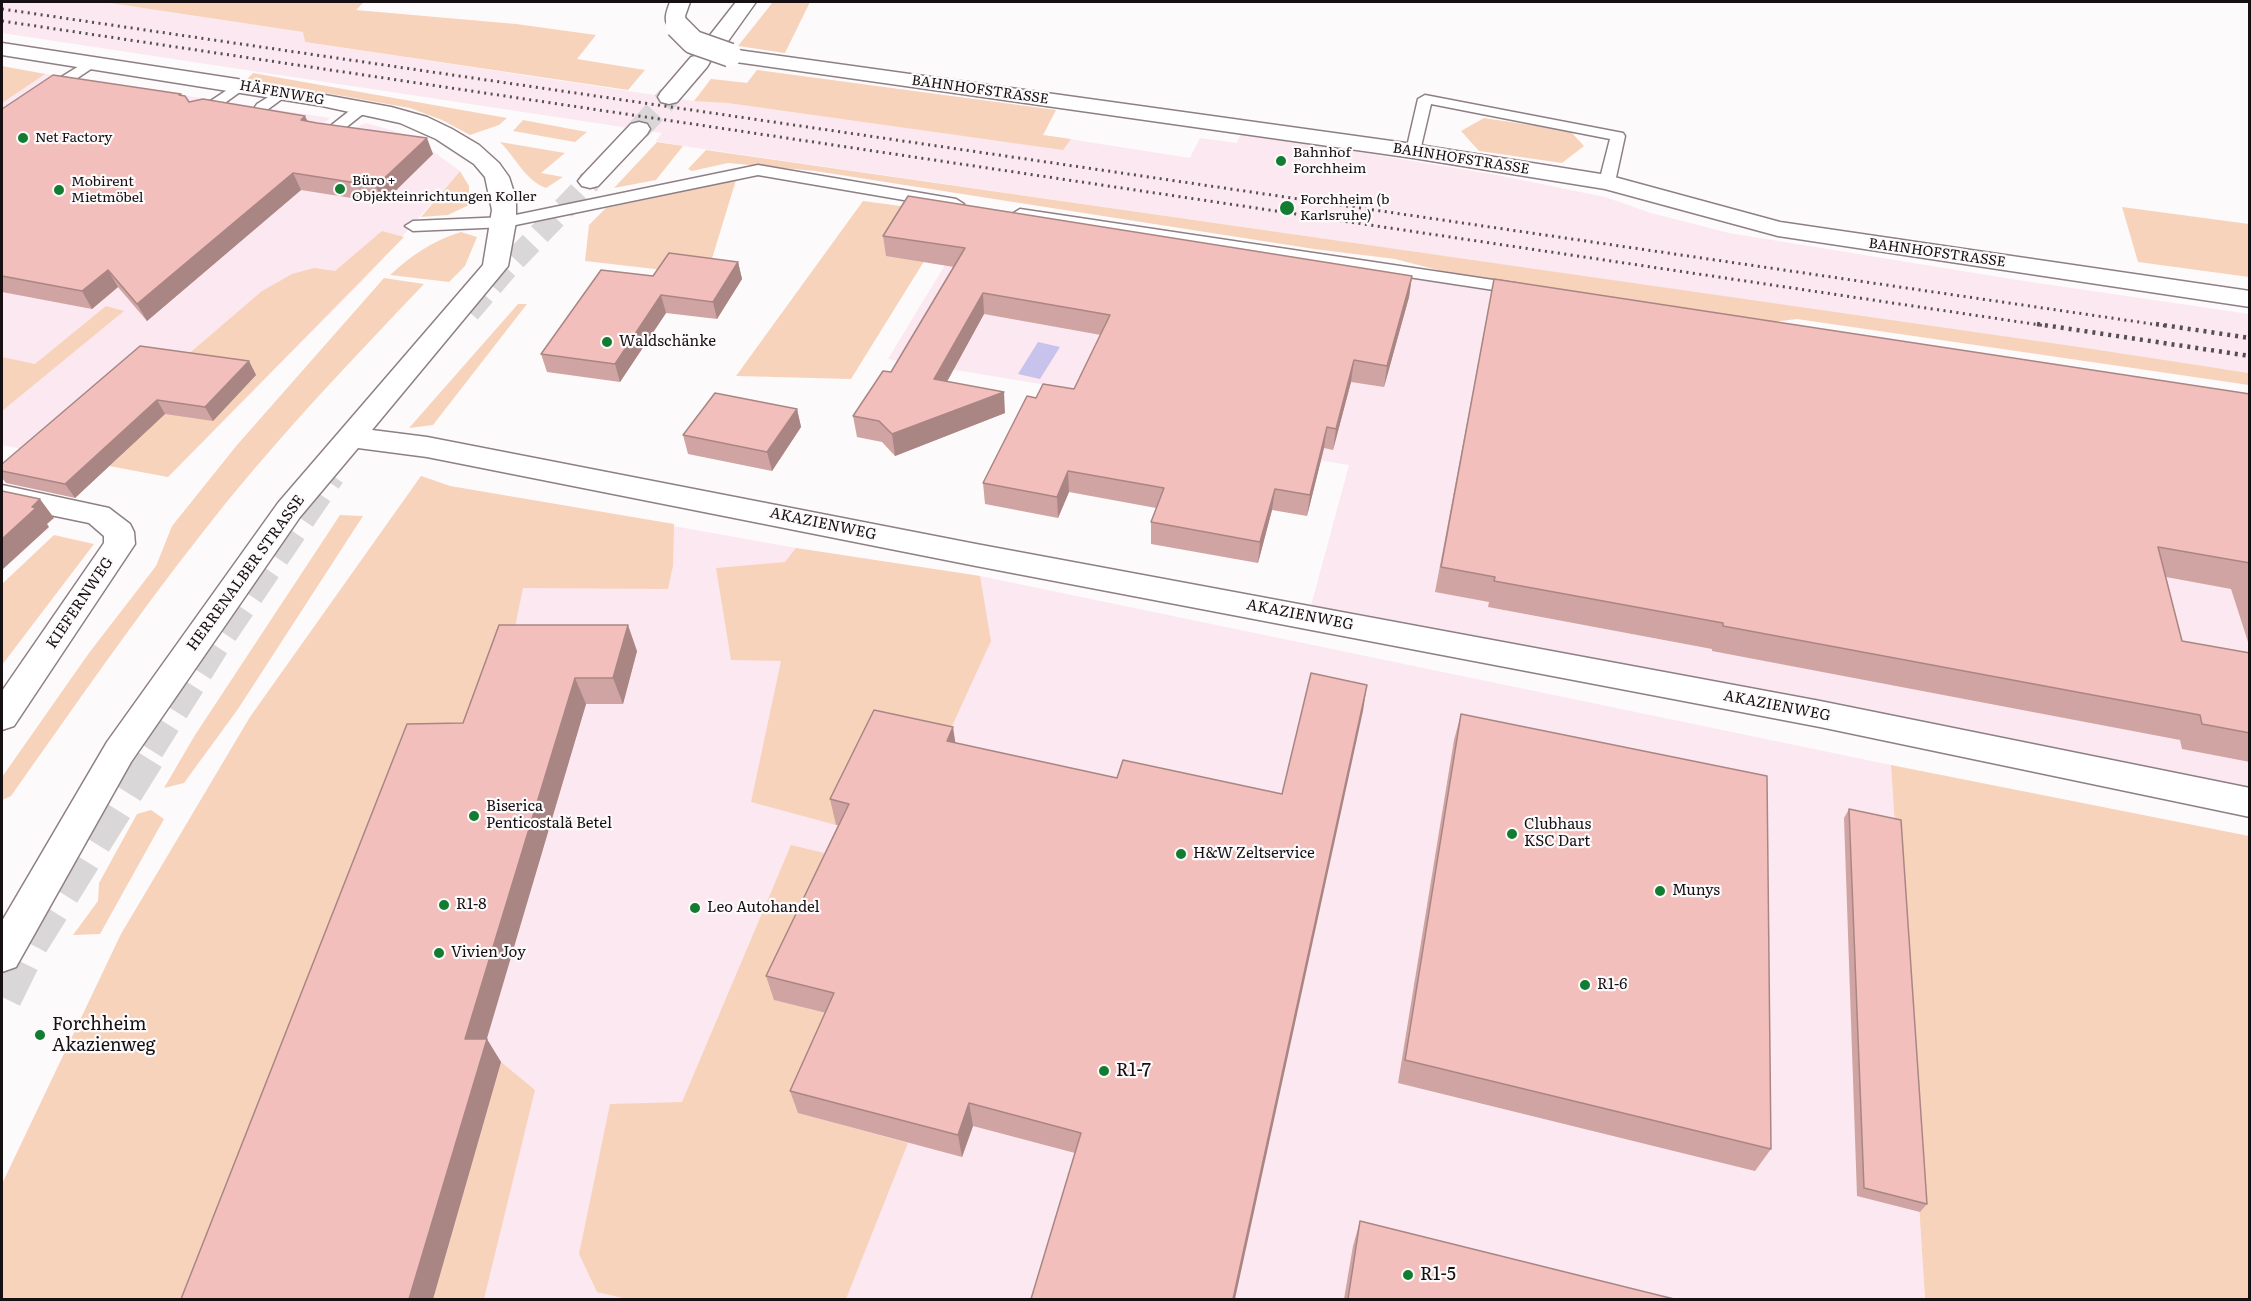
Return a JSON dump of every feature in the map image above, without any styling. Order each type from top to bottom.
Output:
[{"type":"street","name":"BAHNHOFSTRASSE","points":[[680,2],[675,16],[677,26],[681,33],[698,45],[724,47],[1607,182],[1778,229],[2250,299]]},
{"type":"street","points":[[724,47],[746,2]]},
{"type":"street","name":"HÄFENWEG","points":[[2,49],[363,107],[411,119],[469,147],[497,176],[506,222]]},
{"type":"street","points":[[669,97],[699,62]]},
{"type":"street","points":[[590,181],[639,129]]},
{"type":"street","name":"HERRENALBER STRASSE","points":[[4,946],[119,752],[289,510],[495,266],[506,222]]},
{"type":"street","name":"AKAZIENWEG","points":[[349,437],[427,447],[975,555],[1820,714],[2250,803]]},
{"type":"street","name":"KIEFERNWEG","points":[[2,495],[98,515],[119,532],[120,544],[2,717]]},
{"type":"lane","points":[[50,90],[92,62]]},
{"type":"lane","points":[[202,113],[240,86]]},
{"type":"lane","points":[[262,107],[281,93]]},
{"type":"lane","points":[[1413,151],[1425,99],[1618,136],[1607,182]]},
{"type":"lane","points":[[329,134],[363,107]]},
{"type":"lane","points":[[413,226],[506,222],[758,170],[966,206]]},
{"type":"lane","points":[[1002,211],[1540,292]]},
{"type":"shaded area","points":[[2,2],[103,2],[304,32],[305,42],[694,101],[711,79],[747,83],[757,70],[1056,110],[1043,135],[1190,158],[1200,138],[1237,143],[1241,133],[1298,142],[1497,175],[1605,197],[1651,213],[1729,233],[2024,281],[2249,314],[2249,373],[683,146],[656,141],[662,133],[2,33]]},
{"type":"shaded area","points":[[103,2],[364,2],[356,10],[516,24],[596,35],[577,59],[645,70],[628,90],[305,42],[303,32]]},
{"type":"shaded area","points":[[773,2],[810,2],[785,53],[738,46]]},
{"type":"shaded area","points":[[2,66],[45,74],[2,103]]},
{"type":"shaded area","points":[[2,67],[330,118],[313,132],[339,135],[366,123],[401,133],[427,147],[460,171],[368,275],[168,477],[2,445]]},
{"type":"shaded area","points":[[757,70],[1056,110],[1043,135],[1071,139],[1063,150],[728,103],[694,101],[711,79],[747,83]]},
{"type":"shaded area","points":[[253,73],[507,118],[499,125],[470,135],[442,120],[410,108],[247,79]]},
{"type":"shaded area","points":[[1484,118],[1570,131],[1584,146],[1562,163],[1479,151],[1461,131]]},
{"type":"shaded area","points":[[523,120],[587,132],[575,142],[513,131]]},
{"type":"shaded area","points":[[500,142],[565,153],[541,173],[563,177],[546,188],[526,174]]},
{"type":"shaded area","points":[[657,142],[683,146],[656,180],[614,188]]},
{"type":"shaded area","points":[[706,150],[2079,347],[2249,373],[2249,385],[1797,319],[1766,323],[1480,281],[1395,259],[1314,249],[815,171],[728,163],[692,171],[688,169]]},
{"type":"shaded area","points":[[460,171],[469,186],[469,205],[448,215],[421,217]]},
{"type":"shaded area","points":[[736,180],[707,275],[585,261],[589,225],[606,208]]},
{"type":"shaded area","points":[[863,201],[954,213],[851,379],[736,376]]},
{"type":"shaded area","points":[[2122,207],[2249,224],[2249,277],[2138,262]]},
{"type":"shaded area","points":[[974,217],[1435,277],[2249,398],[2249,794],[1308,617],[1349,465],[1162,435],[1175,406],[888,359]]},
{"type":"shaded area","points":[[382,231],[404,237],[168,477],[109,466],[122,455],[164,375],[262,291],[292,274],[314,268],[335,271]]},
{"type":"shaded area","points":[[461,232],[477,237],[465,266],[449,282],[390,275],[423,249]]},
{"type":"shaded area","points":[[384,278],[424,284],[310,405],[229,499],[129,629],[11,796],[2,800],[2,777],[89,653],[156,566],[172,526],[237,445]]},
{"type":"shaded area","points":[[518,304],[527,304],[433,425],[409,428]]},
{"type":"shaded area","points":[[106,306],[124,311],[2,411],[2,357],[35,364]]},
{"type":"shaded area","points":[[1038,342],[1060,347],[1040,379],[1018,374]]},
{"type":"shaded area","points":[[421,476],[450,486],[796,548],[980,576],[1891,765],[1925,1299],[2,1300],[2,1184],[121,934],[250,717]]},
{"type":"shaded area","points":[[421,476],[450,486],[674,524],[673,566],[668,589],[523,588],[510,651],[212,1299],[2,1300],[2,1184],[121,934],[250,717]]},
{"type":"shaded area","points":[[340,515],[363,516],[238,709],[184,783],[164,788],[195,735]]},
{"type":"shaded area","points":[[54,535],[94,544],[2,665],[2,584]]},
{"type":"shaded area","points":[[796,548],[980,576],[991,641],[941,750],[879,736],[836,825],[751,802],[781,661],[731,660],[716,568],[785,562]]},
{"type":"shaded area","points":[[1891,765],[2249,836],[2249,1299],[1925,1299]]},
{"type":"shaded area","points":[[151,810],[164,819],[100,934],[73,935],[98,901],[99,883],[137,814]]},
{"type":"shaded area","points":[[791,845],[841,857],[775,1000],[841,1017],[799,1113],[908,1143],[846,1299],[627,1299],[597,1292],[579,1254],[610,1104],[682,1102]]},
{"type":"shaded area","points":[[501,1062],[535,1090],[484,1299],[433,1299]]},
{"type":"building","points":[[53,75],[181,94],[179,95],[185,96],[189,102],[203,99],[305,116],[301,120],[317,123],[427,138],[376,186],[293,173],[137,304],[108,270],[82,291],[2,276],[2,109]]},
{"type":"building","points":[[908,196],[1412,276],[1387,366],[1354,360],[1336,429],[1327,427],[1310,495],[1275,489],[1260,542],[1151,522],[1164,488],[1068,471],[1057,497],[983,483],[1027,396],[1036,398],[1043,384],[1074,389],[1110,315],[983,293],[934,379],[1004,392],[892,434],[879,421],[853,416],[883,371],[891,372],[965,248],[883,236]]},
{"type":"building","points":[[669,253],[738,262],[713,302],[661,295],[615,364],[541,354],[601,270],[653,276]]},
{"type":"building","points":[[1494,279],[2250,394],[2250,563],[2158,547],[2182,641],[2250,653],[2250,733],[2202,724],[2200,715],[1723,626],[1723,623],[1494,581],[1495,577],[1441,567]]},
{"type":"building","points":[[140,346],[249,361],[205,407],[157,400],[65,484],[2,471],[2,464]]},
{"type":"building","points":[[715,393],[797,409],[767,452],[683,435]]},
{"type":"building","points":[[2,491],[40,499],[32,507],[36,508],[2,539]]},
{"type":"building","name":"R1-8","points":[[499,625],[628,625],[613,678],[575,678],[465,1039],[487,1039],[409,1299],[181,1299],[407,724],[463,723]]},
{"type":"building","points":[[1311,673],[1367,685],[1233,1299],[1031,1299],[1081,1133],[969,1103],[958,1135],[790,1091],[834,993],[766,976],[849,804],[830,799],[874,710],[953,727],[947,741],[1117,778],[1123,760],[1282,794]]},
{"type":"building","name":"R1-6","points":[[1461,714],[1767,776],[1771,1149],[1405,1060]]},
{"type":"building","points":[[1849,809],[1901,820],[1927,1204],[1864,1188]]},
{"type":"building","points":[[1360,1221],[1674,1299],[1348,1299]]},
{"type":"tunnel","points":[[639,129],[669,97]]},
{"type":"tunnel","points":[[469,312],[506,269],[590,181]]},
{"type":"tunnel","points":[[149,749],[214,645],[330,474]]},
{"type":"tunnel","points":[[2,997],[29,942],[150,748]]},
{"type":"railway","points":[[2,9],[2166,326]]},
{"type":"railway","points":[[2,21],[2047,326]]},
{"type":"railway","points":[[2037,324],[2250,356]]},
{"type":"railway","points":[[2156,324],[2250,338]]},
{"type":"place","name":"Net Factory","points":[[23,138]]},
{"type":"place","name":"Bahnhof Forchheim","points":[[1281,161]]},
{"type":"place","name":"Büro + Objekteinrichtungen Koller","points":[[340,189]]},
{"type":"place","name":"Mobirent Mietmöbel","points":[[59,190]]},
{"type":"place","name":"Forchheim (b Karlsruhe)","points":[[1287,208]]},
{"type":"place","name":"Waldschänke","points":[[607,342]]},
{"type":"place","name":"Biserica Penticostală Betel","points":[[474,816]]},
{"type":"place","name":"Clubhaus KSC Dart","points":[[1512,834]]},
{"type":"place","name":"H&W Zeltservice","points":[[1181,854]]},
{"type":"place","name":"Munys","points":[[1660,891]]},
{"type":"place","name":"R1-8","points":[[444,905]]},
{"type":"place","name":"Leo Autohandel","points":[[695,908]]},
{"type":"place","name":"Vivien Joy","points":[[439,953]]},
{"type":"place","name":"R1-6","points":[[1585,985]]},
{"type":"place","name":"Forchheim Akazienweg","points":[[40,1035]]},
{"type":"place","name":"R1-7","points":[[1104,1071]]},
{"type":"place","name":"R1-5","points":[[1408,1275]]}]
